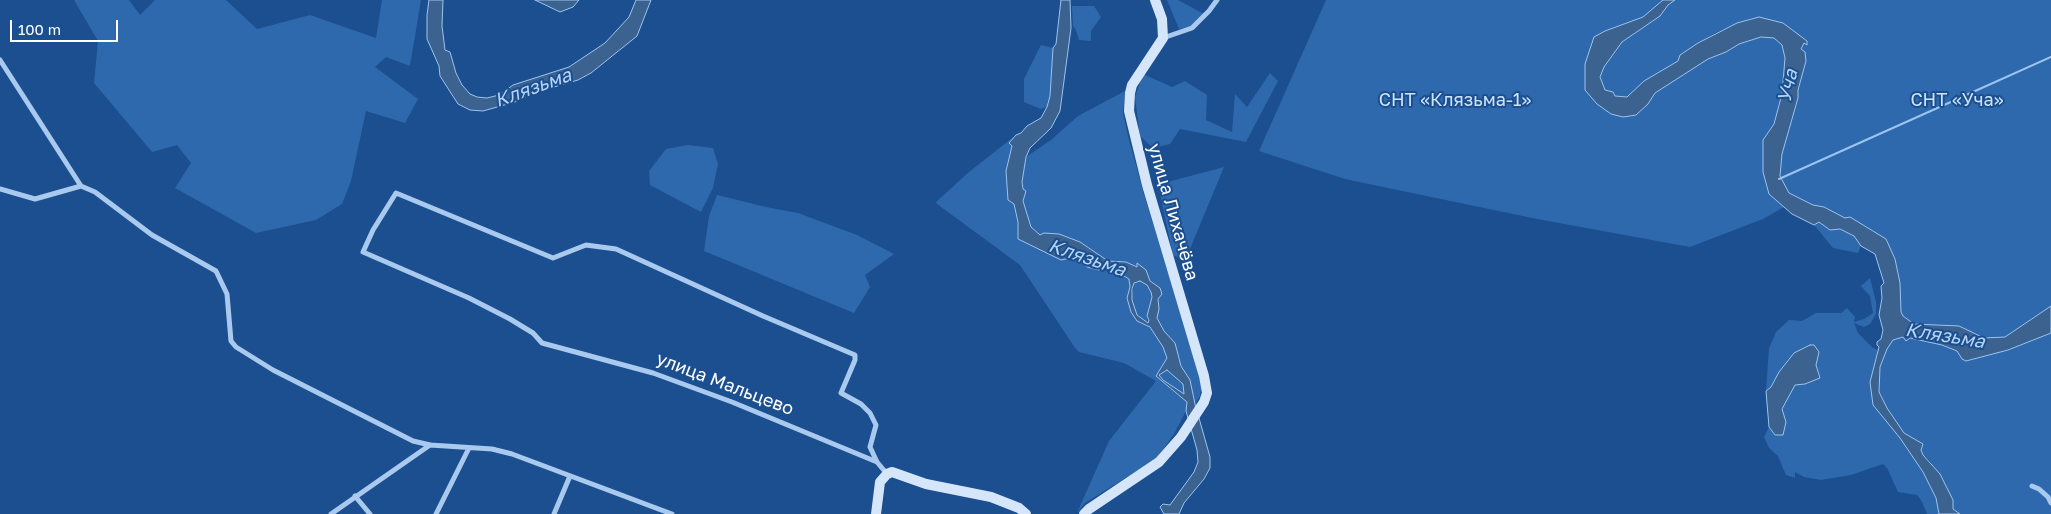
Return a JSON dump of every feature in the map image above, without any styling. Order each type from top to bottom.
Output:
[{"type":"street","points":[[1155,0],[1164,29],[1163,38],[1192,28],[1218,0]]},
{"type":"street","name":"улица Лихачёва","points":[[1084,514],[1159,462],[1181,437],[1204,402],[1207,393],[1204,376],[1147,185],[1129,111],[1132,85],[1163,38]]},
{"type":"street","points":[[0,60],[81,186],[95,192],[152,235],[216,271],[227,294],[231,341],[236,347],[273,370],[413,441],[430,445],[492,450],[512,454],[672,514]]},
{"type":"street","points":[[0,189],[35,199],[81,186]]},
{"type":"street","name":"улица Мальцево","points":[[876,462],[732,402],[654,373],[542,343],[534,333],[510,319],[468,298],[363,252],[373,230],[396,193],[553,258],[586,245],[616,249],[763,316],[855,355],[855,360],[841,393],[861,404],[870,413],[876,425],[870,447],[876,462],[887,474]]},
{"type":"street","points":[[330,514],[430,445]]},
{"type":"street","points":[[436,514],[469,448]]},
{"type":"street","points":[[876,514],[880,482],[887,474],[898,473],[926,484],[991,497],[1020,508],[1026,514]]},
{"type":"street","points":[[554,514],[570,476]]},
{"type":"street","points":[[2032,486],[2048,496],[2051,503]]},
{"type":"street","points":[[355,496],[370,514]]},
{"type":"green space","points":[[74,0],[129,0],[140,15],[155,0],[226,0],[257,29],[310,15],[376,38],[382,0],[421,0],[410,66],[386,57],[375,67],[418,99],[405,123],[366,111],[351,181],[342,204],[316,220],[256,233],[175,188],[191,163],[177,145],[152,152],[94,83],[98,41]]},
{"type":"green space","points":[[1167,0],[1178,0],[1204,14],[1201,19],[1189,27],[1179,29]]},
{"type":"green space","name":"СНТ «Клязьма-1»","points":[[1326,0],[1663,0],[1643,17],[1594,37],[1585,64],[1585,90],[1598,104],[1648,104],[1655,93],[1708,59],[1726,52],[1739,44],[1761,37],[1774,38],[1782,45],[1785,58],[1785,81],[1774,124],[1763,140],[1763,172],[1769,194],[1784,207],[1763,219],[1690,247],[1537,219],[1345,179],[1259,151]]},
{"type":"green space","name":"СНТ «Уча»","points":[[1675,0],[2051,0],[2051,306],[2005,337],[1985,338],[1970,331],[1914,324],[1903,316],[1895,259],[1886,239],[1850,217],[1845,218],[1789,193],[1780,176],[1782,154],[1806,61],[1801,49],[1804,43],[1807,44],[1807,41],[1790,29],[1759,17],[1749,19],[1717,32],[1698,43],[1680,55],[1678,61],[1644,81],[1627,97],[1615,96],[1605,90],[1600,77],[1604,67],[1622,42],[1660,16],[1668,5]]},
{"type":"green space","points":[[1072,6],[1094,6],[1101,17],[1091,31],[1091,41],[1079,40],[1073,26]]},
{"type":"green space","points":[[1041,45],[1053,48],[1050,96],[1047,107],[1041,109],[1024,102],[1024,79]]},
{"type":"green space","points":[[1270,73],[1278,81],[1246,142],[1180,129],[1170,144],[1153,148],[1140,136],[1135,97],[1143,74],[1172,87],[1185,81],[1207,95],[1206,120],[1232,132],[1235,94],[1247,107]]},
{"type":"green space","points":[[1125,91],[1123,113],[1128,136],[1202,383],[1200,396],[1195,404],[1190,380],[1181,366],[1175,343],[1164,331],[1157,318],[1160,288],[1150,281],[1146,270],[1137,264],[1137,267],[1126,262],[1108,261],[1080,242],[1059,234],[1040,235],[1031,227],[1023,201],[1025,191],[1022,182],[1026,157],[1051,140],[1078,116]]},
{"type":"green space","points":[[1016,135],[1009,143],[1012,146],[1006,171],[1008,199],[1014,204],[1018,222],[1018,239],[1075,257],[1087,267],[1099,270],[1109,267],[1129,279],[1130,287],[1127,298],[1137,321],[1150,327],[1163,347],[1167,358],[1156,376],[1187,402],[1186,411],[1174,434],[1156,459],[1085,503],[1077,513],[1109,441],[1156,381],[1124,363],[1079,352],[1020,265],[937,204],[936,202],[969,172]]},
{"type":"green space","points":[[688,145],[713,148],[718,164],[713,188],[701,212],[650,185],[649,171],[666,149]]},
{"type":"green space","points":[[1224,167],[1185,261],[1173,255],[1159,189],[1164,183]]},
{"type":"green space","points":[[717,195],[798,213],[857,235],[894,254],[865,275],[870,287],[854,313],[704,251],[709,216]]},
{"type":"green space","points":[[1819,222],[1830,230],[1840,229],[1854,236],[1861,246],[1858,253],[1833,248],[1814,225]]},
{"type":"green space","points":[[1870,278],[1876,302],[1876,314],[1870,324],[1864,327],[1854,323],[1858,333],[1873,348],[1878,350],[1870,382],[1873,405],[1900,438],[1923,472],[1936,498],[1939,514],[1927,514],[1917,495],[1898,492],[1887,468],[1883,464],[1851,475],[1821,480],[1804,477],[1795,472],[1795,478],[1786,475],[1778,456],[1769,448],[1764,437],[1769,427],[1775,435],[1786,422],[1782,409],[1795,385],[1805,384],[1820,378],[1816,365],[1818,352],[1794,353],[1779,372],[1771,387],[1766,391],[1769,348],[1776,332],[1789,320],[1802,321],[1816,313],[1841,313],[1847,308],[1855,317],[1854,322],[1864,319],[1873,313],[1870,296],[1861,286]]},
{"type":"green space","points":[[1140,281],[1147,285],[1152,297],[1147,316],[1148,323],[1137,315],[1132,300],[1134,283]]},
{"type":"green space","points":[[2051,333],[2051,514],[1960,514],[1953,509],[1953,500],[1929,460],[1923,455],[1921,450],[1923,444],[1904,433],[1879,392],[1880,367],[1887,349],[1893,340],[1900,337],[1910,338],[1942,345],[1957,351],[1962,359],[2008,350]]},
{"type":"green space","points":[[1167,370],[1183,384],[1184,394],[1171,387],[1159,375]]},
{"type":"water","name":"Клязьма","points":[[429,0],[443,0],[442,26],[445,50],[450,52],[456,73],[462,85],[470,94],[487,98],[499,95],[513,85],[569,67],[605,43],[629,17],[636,0],[651,0],[637,36],[591,73],[578,80],[533,93],[515,102],[483,111],[470,110],[458,104],[440,76],[439,66],[427,39]]},
{"type":"water","points":[[535,0],[579,0],[573,7],[560,12]]},
{"type":"water","name":"Клязьма","points":[[1061,0],[1070,0],[1071,28],[1060,111],[1051,128],[1030,148],[1026,157],[1022,182],[1023,189],[1026,191],[1023,201],[1031,227],[1040,235],[1044,233],[1059,234],[1080,242],[1108,261],[1126,262],[1137,267],[1137,263],[1146,270],[1150,281],[1160,288],[1162,294],[1158,299],[1159,309],[1157,318],[1164,331],[1175,343],[1181,366],[1190,380],[1210,457],[1210,468],[1204,479],[1184,503],[1179,514],[1164,514],[1160,507],[1163,504],[1170,505],[1194,472],[1198,462],[1197,450],[1186,411],[1187,402],[1156,376],[1167,358],[1163,347],[1150,327],[1137,321],[1131,312],[1127,298],[1130,287],[1129,279],[1109,267],[1099,270],[1087,267],[1075,257],[1061,260],[1018,239],[1018,222],[1014,204],[1008,200],[1006,171],[1012,146],[1009,143],[1027,126],[1041,118],[1047,107],[1050,96],[1053,48],[1056,44]],"holes":[[[1140,281],[1147,285],[1152,297],[1147,316],[1148,323],[1137,315],[1132,300],[1134,283]],[[1167,370],[1183,384],[1184,394],[1163,380],[1159,375]]]},
{"type":"water","points":[[1663,0],[1675,0],[1668,5],[1660,16],[1622,42],[1604,67],[1600,77],[1605,90],[1613,92],[1615,96],[1627,97],[1644,81],[1678,61],[1680,55],[1698,43],[1737,23],[1759,17],[1783,23],[1807,41],[1807,45],[1804,43],[1801,49],[1805,52],[1806,61],[1782,154],[1780,176],[1789,193],[1845,218],[1850,217],[1886,239],[1895,259],[1900,283],[1901,312],[1903,316],[1914,324],[1959,326],[1984,338],[2005,337],[2051,306],[2051,333],[2008,350],[1966,361],[1962,359],[1957,351],[1942,345],[1910,338],[1906,341],[1903,337],[1893,340],[1887,349],[1880,367],[1879,392],[1904,433],[1923,444],[1921,450],[1923,455],[1940,474],[1953,500],[1953,509],[1960,514],[1939,514],[1936,498],[1923,472],[1900,438],[1873,405],[1870,382],[1879,347],[1877,342],[1881,339],[1883,330],[1879,315],[1882,298],[1881,286],[1884,283],[1875,254],[1861,246],[1854,236],[1840,229],[1830,230],[1819,222],[1814,225],[1792,214],[1769,194],[1763,172],[1763,140],[1774,124],[1782,94],[1785,58],[1782,45],[1774,38],[1761,37],[1739,44],[1726,52],[1708,59],[1655,93],[1648,104],[1636,115],[1623,117],[1611,114],[1597,104],[1585,90],[1585,64],[1594,37],[1643,17]]},
{"type":"water","points":[[1814,345],[1819,352],[1816,365],[1820,378],[1805,384],[1795,385],[1782,409],[1786,422],[1783,435],[1775,435],[1769,427],[1766,391],[1771,387],[1779,372],[1794,353]]},
{"type":"waterway","points":[[1964,96],[2051,57]]},
{"type":"waterway","points":[[1779,179],[1953,101]]},
{"type":"water label","name":"Уча","points":[[1788,86]]}]
